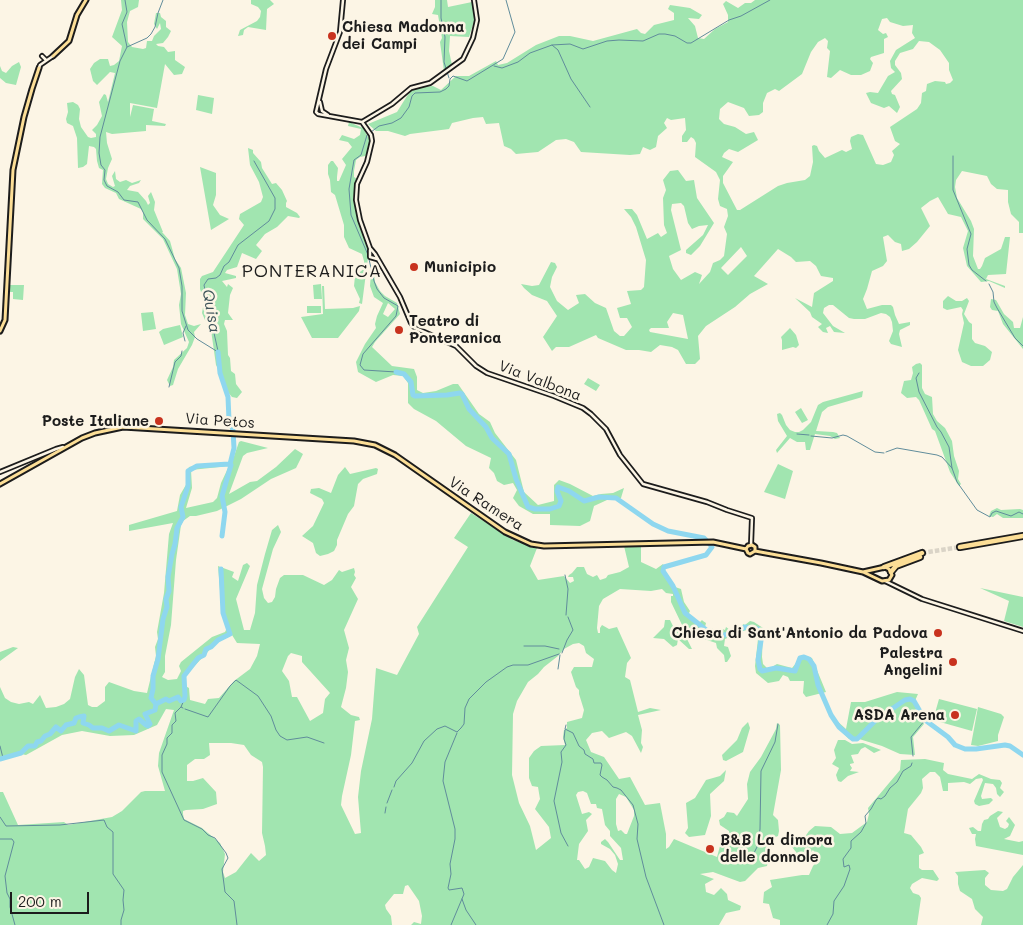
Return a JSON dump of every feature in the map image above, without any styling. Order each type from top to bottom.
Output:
[{"type":"highway","points":[[960,548],[1023,538]]},
{"type":"highway","points":[[882,568],[923,555],[896,566],[891,574]]},
{"type":"main road","points":[[53,56],[69,41],[77,15],[86,0]]},
{"type":"main road","points":[[0,331],[5,320],[13,170],[32,89],[40,67]]},
{"type":"main road","name":"Via Petos","points":[[0,484],[63,447],[95,433],[116,428],[135,426],[322,439]]},
{"type":"main road","name":"Via Ramera","points":[[322,439],[357,442],[383,449],[505,532],[531,544],[544,546],[713,542],[746,549]]},
{"type":"main road","points":[[755,551],[755,547],[751,545],[746,549],[750,554],[755,551],[862,572],[885,582],[889,580],[891,574],[889,568],[862,572]]},
{"type":"main road","points":[[878,578],[877,573],[882,568]]},
{"type":"street","points":[[343,0],[340,32],[326,69],[320,95],[320,110],[330,116],[362,122],[390,106],[410,88],[430,83],[462,59],[472,38],[477,20],[474,0]]},
{"type":"street","points":[[42,56],[46,60]]},
{"type":"street","points":[[40,67],[53,56]]},
{"type":"street","points":[[40,67],[53,56]]},
{"type":"street","name":"Via Valbona","points":[[362,122],[371,135],[372,142],[371,150],[357,184],[356,191],[360,220],[370,248],[402,300],[410,323],[415,328],[456,346],[478,368],[487,373],[554,396],[591,414],[606,429],[618,451],[643,484],[707,502],[752,518],[751,545]]},
{"type":"street","points":[[0,472],[63,447]]},
{"type":"street","points":[[46,453],[51,454]]},
{"type":"street","points":[[891,574],[895,586]]},
{"type":"street","points":[[885,582],[940,606],[1023,631]]},
{"type":"green space","points":[[121,0],[139,0],[138,7],[130,11],[127,22],[128,42],[132,47],[143,49],[146,48],[147,41],[152,41],[161,29],[160,23],[157,29],[154,24],[156,13],[160,13],[161,17],[166,21],[166,27],[171,31],[163,43],[156,44],[164,47],[168,52],[175,51],[175,60],[185,67],[182,74],[174,75],[165,64],[157,108],[130,103],[130,117],[133,105],[154,109],[152,121],[166,124],[165,126],[146,125],[146,131],[112,134],[106,132],[112,159],[106,179],[108,184],[113,187],[115,186],[112,176],[115,171],[116,179],[120,182],[126,180],[132,183],[141,180],[139,183],[130,186],[127,190],[138,192],[148,205],[150,203],[148,196],[151,192],[155,202],[154,210],[162,232],[170,241],[175,259],[181,268],[186,293],[185,315],[188,324],[194,326],[201,324],[194,332],[195,337],[192,345],[178,369],[173,385],[170,386],[167,380],[174,360],[187,348],[189,342],[181,324],[179,305],[181,294],[177,269],[163,239],[143,219],[141,209],[119,199],[116,193],[105,188],[102,184],[103,170],[99,168],[94,147],[89,146],[87,164],[78,168],[77,138],[73,126],[67,123],[66,119],[68,112],[67,103],[73,102],[80,109],[79,119],[81,127],[88,137],[96,137],[92,130],[102,116],[99,102],[104,94],[108,102],[115,73],[110,72],[97,85],[93,81],[90,69],[100,59],[108,59],[110,66],[119,61],[122,46],[112,37],[122,10]]},
{"type":"green space","points":[[251,0],[270,0],[274,4],[267,9],[266,30],[248,27],[244,30],[243,35],[238,36],[240,30],[257,21],[260,17],[261,11],[258,7],[251,4]]},
{"type":"green space","points":[[435,0],[447,0],[448,7],[472,2],[475,18],[469,37],[450,36],[449,51],[452,65],[444,71],[440,42],[442,38],[438,15],[432,14]]},
{"type":"green space","points":[[755,0],[1023,0],[1023,233],[1019,233],[1019,222],[1011,214],[1008,190],[997,189],[991,184],[987,176],[962,171],[956,180],[955,187],[957,198],[974,229],[973,256],[978,269],[982,266],[985,258],[1001,249],[1005,237],[1010,237],[1006,274],[988,275],[986,279],[1005,286],[1005,288],[989,281],[981,282],[967,266],[963,248],[968,231],[961,217],[948,214],[938,197],[921,208],[930,226],[909,249],[902,251],[901,244],[895,242],[888,235],[883,237],[887,261],[883,266],[872,271],[863,299],[867,309],[891,305],[899,324],[910,322],[910,325],[900,330],[902,347],[891,344],[889,341],[893,331],[892,322],[890,317],[881,313],[865,319],[854,319],[849,318],[833,305],[829,305],[824,308],[823,313],[833,326],[845,333],[834,332],[830,326],[826,328],[828,333],[823,332],[818,327],[822,324],[812,317],[810,312],[795,298],[812,307],[814,293],[833,281],[833,278],[821,276],[816,266],[810,261],[796,262],[778,249],[754,276],[768,284],[750,294],[735,307],[706,326],[698,336],[700,359],[695,364],[686,364],[678,350],[672,347],[660,345],[651,352],[626,350],[598,338],[596,335],[569,347],[556,347],[552,351],[543,337],[557,316],[547,301],[532,295],[521,284],[539,285],[551,262],[555,263],[557,267],[550,287],[557,301],[568,310],[579,303],[576,295],[585,294],[595,303],[606,308],[614,331],[620,336],[624,336],[632,327],[627,318],[620,318],[617,308],[631,304],[627,291],[641,290],[644,287],[646,260],[636,227],[624,209],[632,209],[637,215],[647,239],[658,233],[661,237],[667,233],[664,225],[663,198],[666,190],[663,180],[670,171],[678,170],[686,181],[694,180],[697,198],[714,223],[700,246],[691,255],[686,253],[686,250],[703,235],[708,225],[692,229],[688,223],[684,206],[681,203],[672,204],[671,210],[681,250],[669,256],[673,269],[681,280],[695,272],[702,275],[699,284],[710,272],[713,263],[724,256],[727,234],[724,227],[728,216],[727,209],[720,206],[718,199],[720,180],[716,172],[695,157],[696,143],[694,139],[691,137],[687,142],[682,142],[682,136],[686,130],[685,118],[671,120],[667,118],[664,123],[667,128],[658,136],[656,147],[650,150],[643,147],[640,154],[630,155],[581,152],[574,142],[566,139],[556,140],[538,152],[516,154],[504,146],[499,123],[486,124],[483,117],[452,123],[449,129],[405,136],[388,131],[376,131],[368,124],[397,112],[411,91],[421,87],[433,86],[441,90],[456,76],[469,76],[496,61],[498,65],[507,63],[536,45],[559,36],[570,36],[593,41],[637,29],[645,34],[654,25],[674,20],[674,13],[668,9],[670,5],[690,8],[702,15],[699,19],[688,18],[695,26],[698,38],[704,39],[715,29],[728,22],[728,15],[723,4],[726,1],[738,8],[745,3],[751,3]],"holes":[[[887,18],[890,22],[903,26],[913,25],[912,33],[915,38],[896,50],[890,61],[891,68],[895,72],[888,76],[878,93],[866,93],[871,103],[884,108],[889,106],[897,113],[900,107],[895,95],[891,91],[902,79],[895,61],[900,53],[913,49],[919,41],[929,42],[940,50],[949,63],[949,70],[953,80],[946,84],[945,82],[935,81],[927,84],[926,91],[922,93],[921,103],[917,109],[890,127],[895,141],[900,144],[892,151],[894,155],[891,162],[883,165],[876,164],[863,135],[858,134],[851,137],[852,149],[846,152],[842,150],[825,158],[817,146],[814,145],[812,146],[813,162],[810,176],[805,180],[778,186],[740,210],[737,210],[723,183],[723,176],[733,162],[722,157],[729,149],[738,152],[758,140],[754,132],[746,134],[735,127],[724,124],[719,119],[720,109],[728,102],[744,108],[749,116],[759,115],[763,112],[763,103],[767,93],[775,89],[779,91],[802,74],[811,52],[818,42],[825,38],[828,41],[827,48],[830,51],[827,77],[831,78],[840,70],[851,75],[861,75],[870,71],[873,63],[870,59],[871,57],[884,53],[884,39],[888,37],[886,33],[883,34],[878,30],[882,19]],[[741,247],[747,256],[728,275],[721,268]],[[673,313],[683,315],[688,339],[650,332],[651,328],[669,328],[667,322]]]},
{"type":"green space","points":[[19,62],[21,67],[16,85],[6,83],[0,78],[0,66],[2,71],[6,73]]},
{"type":"green space","points":[[198,95],[214,98],[212,114],[196,110]]},
{"type":"green space","points":[[349,122],[363,128],[370,140],[368,153],[356,160],[354,171],[354,177],[357,179],[353,198],[360,228],[365,236],[369,250],[362,304],[359,303],[360,299],[354,286],[355,276],[365,268],[364,261],[362,254],[349,248],[344,237],[344,225],[335,195],[331,192],[328,174],[328,165],[333,161],[338,168],[337,181],[339,181],[346,165],[342,159],[352,147],[348,142],[339,140],[342,135],[354,139],[360,135],[361,129],[348,126]]},
{"type":"green space","points":[[248,148],[253,150],[253,153],[261,162],[262,168],[272,184],[276,183],[282,190],[287,201],[286,207],[297,213],[300,217],[288,216],[277,227],[265,234],[256,245],[262,251],[256,259],[242,253],[237,267],[227,270],[225,273],[236,276],[236,278],[222,281],[227,287],[228,284],[233,288],[230,295],[228,313],[233,320],[225,320],[224,324],[227,331],[231,371],[235,374],[236,384],[242,392],[237,398],[232,397],[226,390],[224,380],[216,365],[210,323],[205,320],[202,313],[204,301],[200,289],[200,279],[202,276],[213,272],[244,225],[239,219],[240,214],[261,202],[263,197],[259,182],[250,165]]},
{"type":"green space","points":[[200,167],[216,173],[216,195],[213,205],[220,215],[229,219],[211,230]]},
{"type":"green space","points":[[371,273],[374,274],[375,282],[380,291],[397,303],[400,314],[372,347],[392,366],[414,369],[417,377],[417,390],[423,393],[458,384],[479,414],[490,422],[495,433],[516,460],[524,492],[538,505],[554,501],[554,485],[559,480],[593,496],[613,493],[624,488],[621,498],[618,500],[607,500],[594,506],[590,521],[580,526],[550,525],[550,514],[533,514],[519,506],[513,498],[517,490],[513,483],[504,485],[497,481],[494,473],[489,468],[491,458],[466,446],[436,421],[414,409],[408,403],[408,383],[403,376],[393,375],[376,382],[358,372],[356,362],[376,328],[377,316],[383,303],[374,297],[370,286]],"holes":[[[388,303],[395,309],[388,317],[383,314]]]},
{"type":"green space","points":[[321,284],[322,299],[314,299],[313,285]]},
{"type":"green space","points":[[9,285],[24,285],[23,300],[13,299],[13,292],[8,292]]},
{"type":"green space","points":[[322,286],[324,286],[325,309],[360,306],[359,311],[338,338],[312,338],[301,317],[323,314]]},
{"type":"green space","points":[[948,296],[956,301],[962,301],[967,298],[969,301],[964,314],[972,324],[972,339],[975,343],[985,346],[992,352],[990,360],[983,366],[971,366],[962,362],[958,350],[964,323],[963,310],[961,307],[947,310],[943,308],[943,301]]},
{"type":"green space","points":[[991,299],[996,300],[1004,314],[1013,322],[1014,328],[1020,328],[1023,317],[1023,349],[1003,324],[998,311],[992,310],[990,307]]},
{"type":"green space","points":[[307,306],[321,306],[321,313],[307,313]]},
{"type":"green space","points":[[153,312],[156,329],[143,331],[141,313]]},
{"type":"green space","points":[[180,325],[183,337],[164,345],[159,332],[163,329]]},
{"type":"green space","points":[[790,328],[796,335],[799,345],[796,348],[782,350],[781,337]]},
{"type":"green space","points":[[920,363],[922,365],[922,388],[925,394],[932,397],[933,414],[937,421],[945,428],[952,441],[959,471],[958,479],[961,484],[959,486],[950,472],[935,431],[932,429],[919,400],[916,397],[907,398],[901,393],[904,381],[911,380],[912,367]]},
{"type":"green space","points":[[588,378],[600,385],[596,391],[584,384]]},
{"type":"green space","points":[[863,391],[862,397],[828,407],[822,412],[816,431],[837,433],[840,438],[835,439],[830,436],[815,434],[810,450],[806,450],[805,442],[797,442],[790,438],[777,453],[776,450],[787,436],[778,421],[777,414],[780,413],[782,415],[790,430],[799,432],[811,422],[818,405]]},
{"type":"green space","points":[[801,408],[808,420],[802,423],[795,412]]},
{"type":"green space","points":[[239,442],[268,448],[247,453],[243,456],[229,494],[250,482],[257,481],[276,467],[295,449],[303,454],[296,468],[271,479],[241,499],[217,511],[190,516],[183,521],[176,560],[171,625],[165,656],[165,672],[162,677],[168,680],[177,679],[181,671],[179,666],[181,662],[212,637],[225,632],[227,628],[222,615],[218,566],[234,572],[232,577],[238,581],[243,565],[247,563],[250,566],[236,599],[244,630],[250,630],[255,613],[257,585],[265,554],[272,530],[278,525],[281,532],[273,549],[262,589],[264,598],[268,603],[272,602],[275,597],[280,578],[284,575],[303,575],[324,585],[332,580],[339,570],[342,572],[354,568],[356,578],[351,587],[358,599],[344,630],[349,648],[346,660],[348,672],[346,688],[341,707],[351,715],[359,717],[360,720],[355,721],[351,755],[341,805],[355,834],[361,833],[358,797],[361,771],[372,719],[376,668],[397,675],[419,634],[417,627],[468,547],[454,538],[471,513],[513,540],[537,548],[530,566],[538,580],[564,576],[570,583],[574,581],[573,577],[568,577],[577,567],[584,567],[587,574],[593,577],[597,575],[600,580],[606,578],[608,575],[629,567],[624,546],[641,545],[641,562],[656,569],[663,564],[662,571],[675,587],[681,589],[684,602],[690,611],[688,615],[694,621],[699,623],[702,620],[706,623],[705,627],[709,631],[711,628],[713,629],[713,634],[717,633],[720,628],[725,630],[726,627],[734,630],[742,628],[743,624],[745,625],[750,621],[763,628],[762,657],[763,664],[767,668],[777,664],[792,668],[801,657],[812,658],[826,692],[806,697],[803,693],[804,681],[790,681],[788,677],[783,675],[779,681],[768,683],[756,673],[758,639],[757,633],[754,631],[747,630],[725,639],[724,646],[728,647],[731,656],[727,662],[725,662],[724,655],[717,648],[716,643],[698,637],[688,627],[685,635],[692,649],[689,649],[678,639],[677,645],[673,647],[664,639],[653,638],[664,627],[665,620],[670,620],[673,626],[683,627],[671,602],[673,594],[666,593],[662,589],[651,591],[620,589],[603,599],[599,606],[598,633],[600,633],[602,625],[609,629],[617,627],[631,658],[627,663],[625,677],[630,680],[638,712],[650,708],[661,710],[638,715],[642,730],[641,743],[643,747],[641,753],[632,736],[626,732],[609,738],[602,731],[592,733],[586,740],[591,752],[604,757],[619,779],[630,777],[645,805],[660,803],[666,834],[666,849],[674,839],[717,857],[720,846],[729,842],[729,831],[720,825],[719,820],[727,812],[734,813],[737,816],[748,799],[747,784],[750,772],[761,757],[776,729],[777,723],[780,725],[781,770],[773,815],[778,820],[779,831],[778,836],[773,838],[767,866],[758,868],[745,881],[740,882],[713,872],[700,874],[714,879],[705,884],[706,892],[714,895],[721,888],[727,894],[728,900],[741,906],[740,910],[726,913],[719,925],[411,925],[414,922],[421,924],[422,916],[419,901],[408,885],[405,886],[403,894],[394,894],[385,905],[391,916],[392,925],[0,925],[0,792],[3,792],[18,825],[64,822],[68,825],[112,817],[122,811],[141,792],[165,791],[158,766],[159,753],[174,710],[166,709],[157,725],[134,735],[110,736],[82,731],[62,735],[26,755],[21,754],[0,761],[0,687],[5,698],[11,702],[19,704],[29,702],[33,704],[40,695],[46,708],[56,707],[70,699],[75,677],[79,669],[84,675],[88,705],[92,707],[97,707],[105,701],[105,687],[109,682],[134,691],[147,693],[156,656],[155,647],[158,639],[157,632],[164,593],[169,534],[173,523],[129,531],[129,525],[177,511],[180,495],[187,483],[189,467],[227,464],[233,459]],"holes":[[[229,466],[221,483],[217,498],[213,502],[186,508],[192,488],[191,470]],[[232,635],[237,643],[260,644],[257,656],[250,669],[234,681],[219,698],[208,699],[205,704],[190,700],[189,688],[182,684],[188,673],[216,643]],[[579,643],[584,646],[586,653],[594,659],[592,667],[574,667],[571,672],[576,687],[579,690],[584,710],[582,718],[567,722],[567,728],[564,730],[563,737],[565,745],[541,746],[529,758],[529,778],[532,786],[538,787],[540,799],[535,809],[549,827],[551,838],[536,850],[530,826],[519,803],[512,775],[513,714],[517,701],[528,682],[564,649]],[[291,653],[302,656],[302,662],[330,693],[325,699],[323,713],[310,721],[297,697],[292,697],[289,681],[282,671]],[[209,743],[231,743],[244,745],[251,755],[262,762],[263,767],[262,833],[266,855],[259,861],[251,853],[236,872],[225,878],[223,872],[225,854],[220,843],[202,828],[184,819],[183,814],[183,811],[186,810],[203,809],[217,804],[216,792],[203,778],[187,781],[187,765],[195,759],[204,759],[210,755]],[[583,791],[587,793],[591,804],[596,804],[597,808],[602,809],[605,825],[610,831],[610,836],[621,848],[623,860],[620,860],[605,839],[601,842],[615,855],[618,864],[616,873],[605,861],[593,858],[589,867],[585,869],[577,860],[579,844],[588,831],[586,820],[592,814],[589,812],[582,814],[576,795],[578,792]],[[619,794],[626,797],[634,810],[634,816],[627,834],[621,830],[618,831],[616,824],[616,799]]]},
{"type":"green space","points":[[778,464],[793,471],[785,499],[764,492]]},
{"type":"green space","points":[[345,467],[350,474],[378,469],[377,474],[363,479],[358,484],[354,506],[348,514],[334,551],[320,556],[316,553],[313,543],[302,536],[313,526],[324,503],[322,499],[310,493],[311,489],[319,488],[331,493],[338,475]]},
{"type":"green space","points":[[997,508],[1001,510],[1023,510],[1023,518],[1003,518],[997,514],[993,517],[989,516],[991,511]]},
{"type":"green space","points":[[980,588],[1023,597],[1023,627],[1004,621],[1009,601]]},
{"type":"green space","points":[[13,647],[18,648],[0,661],[0,652]]},
{"type":"green space","points":[[897,692],[918,694],[914,703],[924,724],[913,737],[915,755],[900,754],[859,739],[855,741],[849,739],[839,729],[836,720],[846,729],[851,702],[865,702]]},
{"type":"green space","name":"ASDA Arena","points":[[939,699],[977,709],[972,731],[933,720]]},
{"type":"green space","points":[[978,707],[1001,714],[1004,717],[998,741],[978,746],[971,745]]},
{"type":"green space","points":[[748,722],[750,728],[743,752],[726,761],[723,760],[722,755],[737,740],[742,728]]},
{"type":"green space","points":[[838,740],[845,740],[852,744],[863,743],[881,750],[874,753],[865,747],[858,754],[851,755],[854,763],[850,764],[852,768],[850,771],[859,772],[848,776],[841,782],[838,781],[836,775],[839,768],[832,764],[836,758],[834,750]]},
{"type":"green space","points":[[925,759],[944,763],[943,770],[948,774],[972,779],[979,774],[991,779],[1000,780],[1002,783],[1000,788],[1004,792],[1000,797],[993,784],[985,783],[981,796],[982,799],[991,798],[993,800],[989,804],[979,806],[974,801],[983,780],[982,778],[976,779],[970,784],[964,782],[948,783],[948,791],[943,791],[940,777],[935,772],[930,772],[922,779],[923,788],[921,793],[908,809],[904,833],[911,835],[924,853],[919,855],[919,868],[922,870],[933,870],[939,879],[937,881],[922,878],[912,884],[910,888],[913,893],[921,898],[917,925],[780,925],[780,920],[773,918],[769,904],[763,903],[764,892],[772,887],[770,880],[809,875],[817,861],[817,856],[813,850],[801,863],[787,835],[794,837],[800,844],[815,826],[831,827],[840,834],[852,833],[867,822],[868,808],[900,770],[901,760]]},
{"type":"green space","points":[[726,770],[724,781],[710,794],[711,816],[705,835],[689,837],[685,833],[688,828],[686,803],[695,798],[706,780],[720,776]]},
{"type":"green space","points":[[998,811],[1003,812],[997,818],[1000,827],[1005,829],[1008,827],[1009,824],[1006,821],[1009,817],[1015,825],[1010,836],[1004,839],[1023,841],[1023,855],[976,846],[976,834],[972,834],[969,828],[973,827],[981,831],[984,820]]},
{"type":"green space","points":[[1023,865],[1023,925],[981,925],[983,917],[975,909],[972,899],[960,891],[958,876],[955,872],[985,870],[989,873],[985,878],[985,885],[991,890],[1003,891],[1007,889],[1013,877]]},
{"type":"waterway","points":[[125,0],[127,12],[122,24],[127,47],[120,61],[100,137],[99,153],[101,165],[105,170],[104,180],[107,186],[118,192],[124,200],[138,202],[147,220],[165,239],[179,268],[182,286],[182,311],[188,330],[197,339],[218,352]]},
{"type":"waterway","points":[[127,47],[147,38],[151,34],[163,0]]},
{"type":"waterway","points":[[441,0],[441,18],[445,37],[444,62],[449,78]]},
{"type":"waterway","points":[[396,372],[364,370],[360,365],[363,354],[396,316],[398,306],[384,298],[377,289],[368,255],[351,215],[349,189],[354,160],[361,155],[367,135],[379,126],[392,123],[401,118],[409,107],[412,96],[415,93],[440,92],[449,86],[450,79],[453,76],[467,81],[503,59],[515,32],[506,0]]},
{"type":"waterway","points":[[552,45],[570,44],[583,49],[607,41],[643,41],[659,34],[675,36],[687,43],[691,43],[729,20],[741,16],[770,0]]},
{"type":"waterway","points":[[494,66],[502,68],[518,62],[530,53],[552,45],[558,50],[571,79],[590,107]]},
{"type":"waterway","points":[[953,156],[953,190],[971,234],[967,249],[969,265],[972,270],[986,281]]},
{"type":"waterway","name":"Quisa","points":[[218,351],[214,333],[214,313],[204,285],[208,279],[216,278],[220,275],[238,245],[269,221],[275,209],[275,198],[254,161]]},
{"type":"waterway","points":[[989,284],[997,308],[1015,338],[1023,346]]},
{"type":"waterway","points":[[185,341],[183,333],[186,326]]},
{"type":"waterway","points":[[169,387],[175,362],[181,356],[182,351]]},
{"type":"waterway","name":"Quisa","points":[[218,352],[220,373],[228,397],[229,420],[233,430],[234,448],[230,464]]},
{"type":"waterway","points":[[396,372],[404,374],[411,382],[413,395],[415,396],[462,394],[469,409],[486,427],[492,438],[509,454],[516,479],[528,507],[550,509],[559,506],[561,501],[557,491],[558,487],[569,491],[584,501],[599,497],[616,498],[653,524],[668,531],[704,538],[712,547],[706,555],[664,567],[663,571],[673,586],[685,613],[715,637],[733,633],[745,627],[758,629],[762,634],[758,660],[762,671],[776,668],[795,671],[800,658],[809,659],[814,666],[818,685],[831,715],[839,727],[853,739],[857,739],[877,719],[905,700],[910,699],[914,701],[925,720],[948,737],[955,745],[965,749],[1005,745],[1010,746],[1023,755]]},
{"type":"waterway","points":[[919,373],[916,378],[919,392],[949,447],[952,468]]},
{"type":"waterway","points":[[797,434],[809,435]]},
{"type":"waterway","points":[[811,436],[832,438],[843,435],[875,452],[884,453]]},
{"type":"waterway","points":[[886,452],[897,448],[942,457],[952,468],[957,482],[977,510],[990,517],[996,511],[1011,516],[1019,512],[1023,514]]},
{"type":"waterway","points":[[156,704],[151,698],[153,676],[158,659],[163,619],[167,607],[168,577],[172,554],[177,528],[183,517],[181,507],[188,486],[188,471],[197,466],[229,464]]},
{"type":"waterway","name":"Quisa","points":[[222,536],[225,512],[222,496],[231,465]]},
{"type":"waterway","name":"Quisa","points":[[156,704],[166,699],[169,701],[178,697],[181,701],[184,700],[184,676],[198,658],[204,655],[206,649],[230,634],[223,613],[221,569]]},
{"type":"waterway","points":[[565,575],[568,589],[566,615]]},
{"type":"waterway","points":[[562,653],[573,630],[568,617]]},
{"type":"waterway","points":[[524,646],[545,646],[559,649]]},
{"type":"waterway","points":[[394,787],[396,781],[412,763],[424,741],[437,729],[445,726],[457,732],[461,728],[464,724],[465,708],[469,699],[486,682],[507,667],[528,665],[559,654]]},
{"type":"waterway","points":[[558,669],[560,655]]},
{"type":"waterway","points":[[185,709],[208,717],[236,680],[258,696],[271,716],[280,736],[287,740],[307,737],[324,743]]},
{"type":"waterway","name":"Quisa","points":[[183,708],[181,707],[184,700]]},
{"type":"waterway","points":[[0,759],[21,753],[28,746],[35,746],[37,742],[50,734],[56,727],[61,731],[66,725],[74,723],[76,718],[79,717],[84,716],[83,723],[93,728],[102,728],[109,731],[119,725],[136,731],[136,721],[139,719],[148,726],[150,724],[145,714],[155,710],[156,704]]},
{"type":"waterway","points":[[181,707],[175,713],[176,721],[172,725],[172,733],[167,738],[167,744],[162,755],[162,772],[184,820],[215,838],[226,853],[228,858],[222,869],[225,892],[234,901],[237,925]]},
{"type":"waterway","points":[[913,756],[911,737],[925,720]]},
{"type":"waterway","points":[[754,853],[758,845],[760,829],[761,771],[775,742],[778,724]]},
{"type":"waterway","points":[[566,725],[565,729],[573,733],[585,754],[593,759],[594,763],[601,763],[600,775],[613,787],[621,790],[633,805],[638,824],[637,839],[646,877],[664,925]]},
{"type":"waterway","points":[[565,730],[564,739],[566,745],[561,752],[562,762],[554,801],[561,833],[568,846]]},
{"type":"waterway","points":[[451,925],[464,894],[462,888],[449,890],[448,888],[455,829],[443,781],[445,762],[457,733]]},
{"type":"waterway","points":[[0,746],[3,758]]},
{"type":"waterway","points":[[827,925],[833,914],[834,901],[844,886],[850,869],[849,865],[844,867],[843,859],[851,848],[851,841],[861,832],[866,823],[865,816],[876,800],[885,796],[897,782],[903,771],[911,766],[912,763]]},
{"type":"waterway","points":[[387,803],[392,790]]},
{"type":"waterway","points":[[385,813],[386,807]]},
{"type":"waterway","points":[[0,817],[6,826],[60,825],[104,820],[107,827],[113,832],[113,874],[124,890],[124,910],[121,925]]},
{"type":"waterway","points":[[0,839],[12,839],[14,842],[5,876],[15,925]]},
{"type":"waterway","points":[[462,899],[466,910],[476,925]]},
{"type":"tunnel","points":[[922,553],[960,547]]},
{"type":"place","name":"Chiesa Madonna dei Campi","points":[[332,36]]},
{"type":"place","name":"Municipio","points":[[414,267]]},
{"type":"place","name":"Teatro di Ponteranica","points":[[399,330]]},
{"type":"place","name":"Poste Italiane","points":[[159,421]]},
{"type":"place","name":"Chiesa di Sant'Antonio da Padova","points":[[938,633]]},
{"type":"place","name":"Palestra Angelini","points":[[953,662]]},
{"type":"place","name":"ASDA Arena","points":[[955,715]]},
{"type":"place","name":"B&B La dimora delle donnole","points":[[710,849]]},
{"type":"district","name":"PONTERANICA","points":[[312,271]]}]
